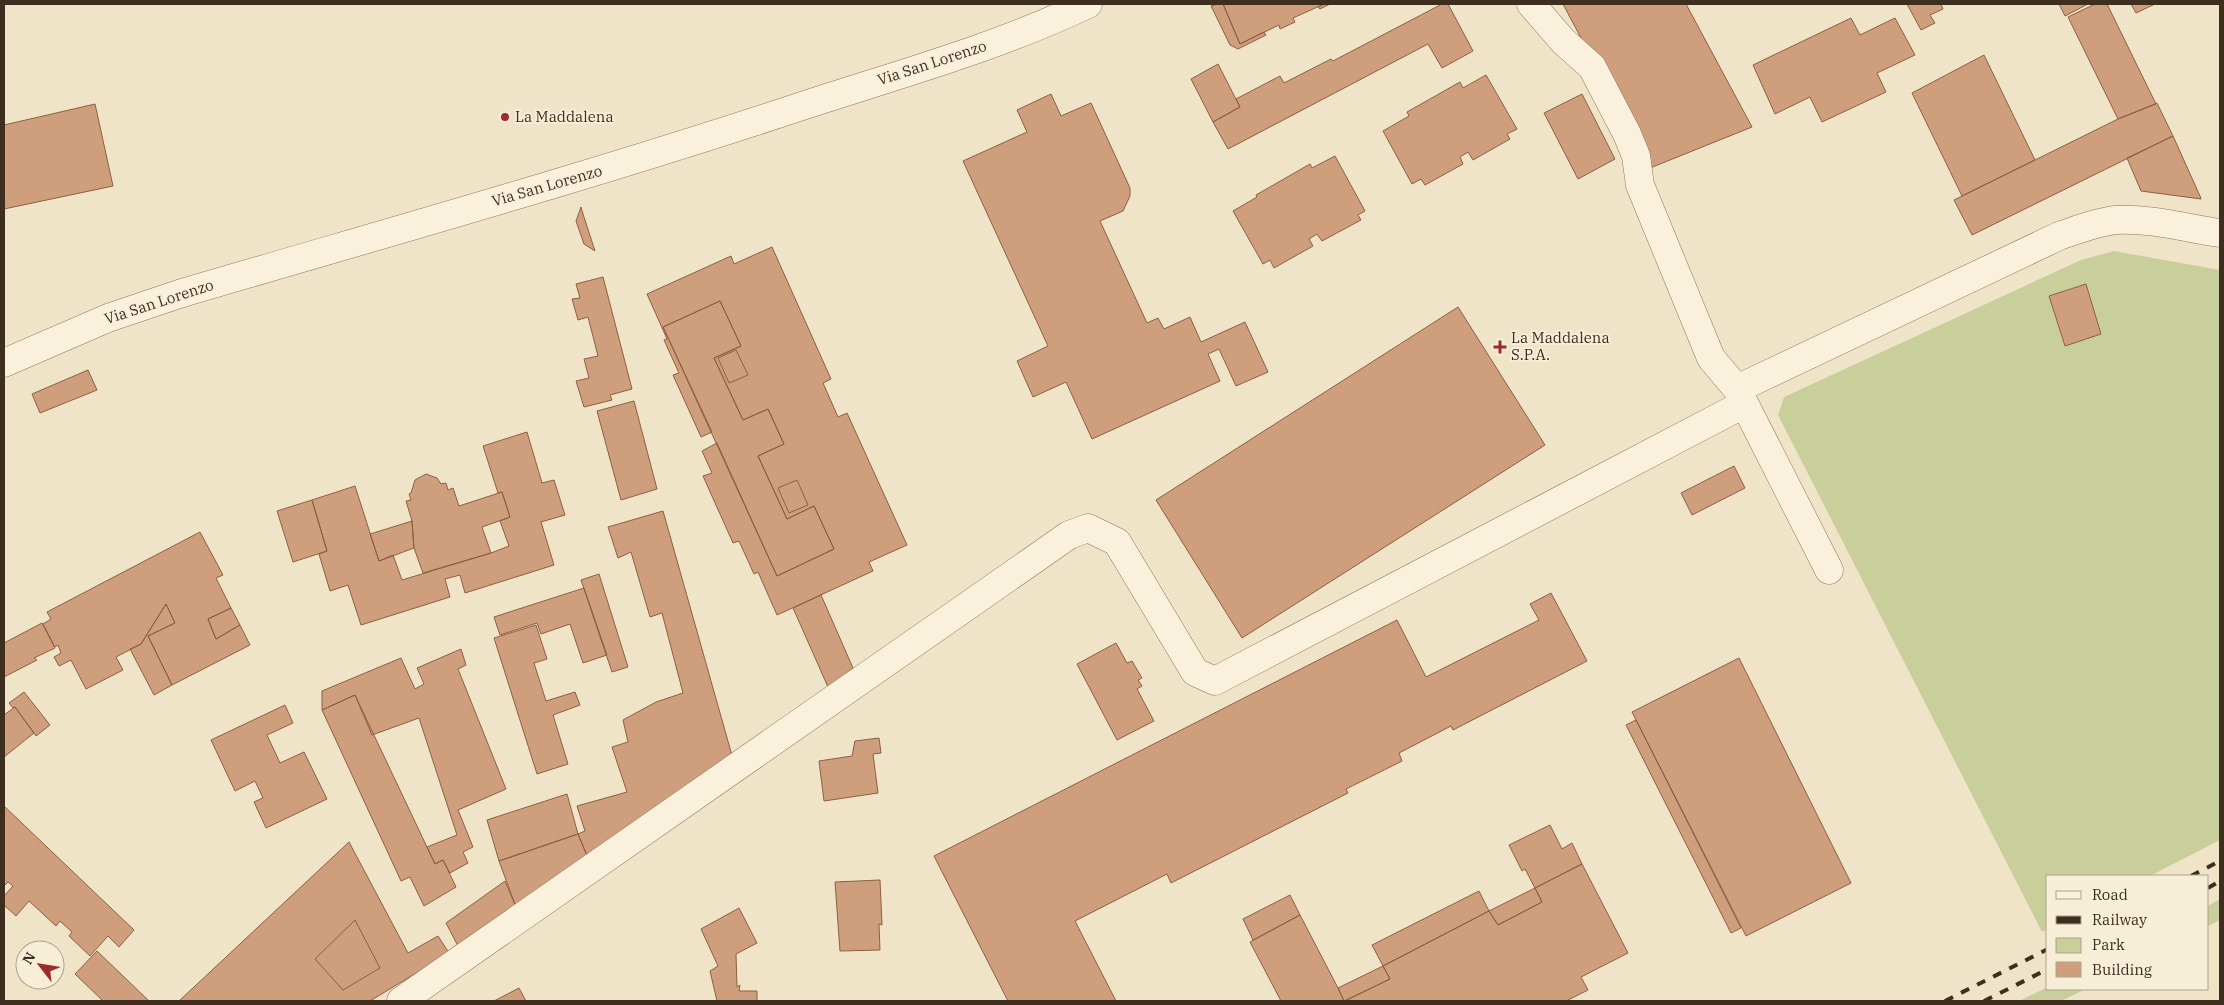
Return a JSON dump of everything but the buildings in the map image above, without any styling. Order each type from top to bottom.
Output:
[{"type":"street","name":"Via San Lorenzo","points":[[4,363],[100,322],[144,306],[732,130],[980,47],[1053,21],[1088,4]]},
{"type":"street","points":[[1531,4],[1557,35],[1592,67],[1627,134],[1636,156],[1640,185],[1711,358],[1741,397],[1828,570]]},
{"type":"street","points":[[401,1001],[1069,535],[1088,528],[1117,542],[1195,672],[1215,681],[1741,397],[2059,236],[2087,226],[2114,220],[2138,220],[2220,234]]},
{"type":"green space","points":[[2114,251],[2220,270],[2220,840],[2152,875],[2046,875],[2046,930],[2042,932],[1778,415],[1784,397],[2081,260]]},
{"type":"green space","points":[[2220,899],[2220,920],[2209,926],[2209,905]]},
{"type":"green space","points":[[2046,988],[2046,990],[2084,990],[2061,1001],[2019,1001]]},
{"type":"railway","points":[[2193,875],[2220,861]]},
{"type":"railway","points":[[2209,887],[2220,881]]},
{"type":"railway","points":[[1945,1001],[2046,950]]},
{"type":"railway","points":[[1984,1001],[2046,970]]},
{"type":"place","name":"La Maddalena","points":[[505,117]]},
{"type":"place","name":"La Maddalena S.P.A.","points":[[1500,347]]}]
